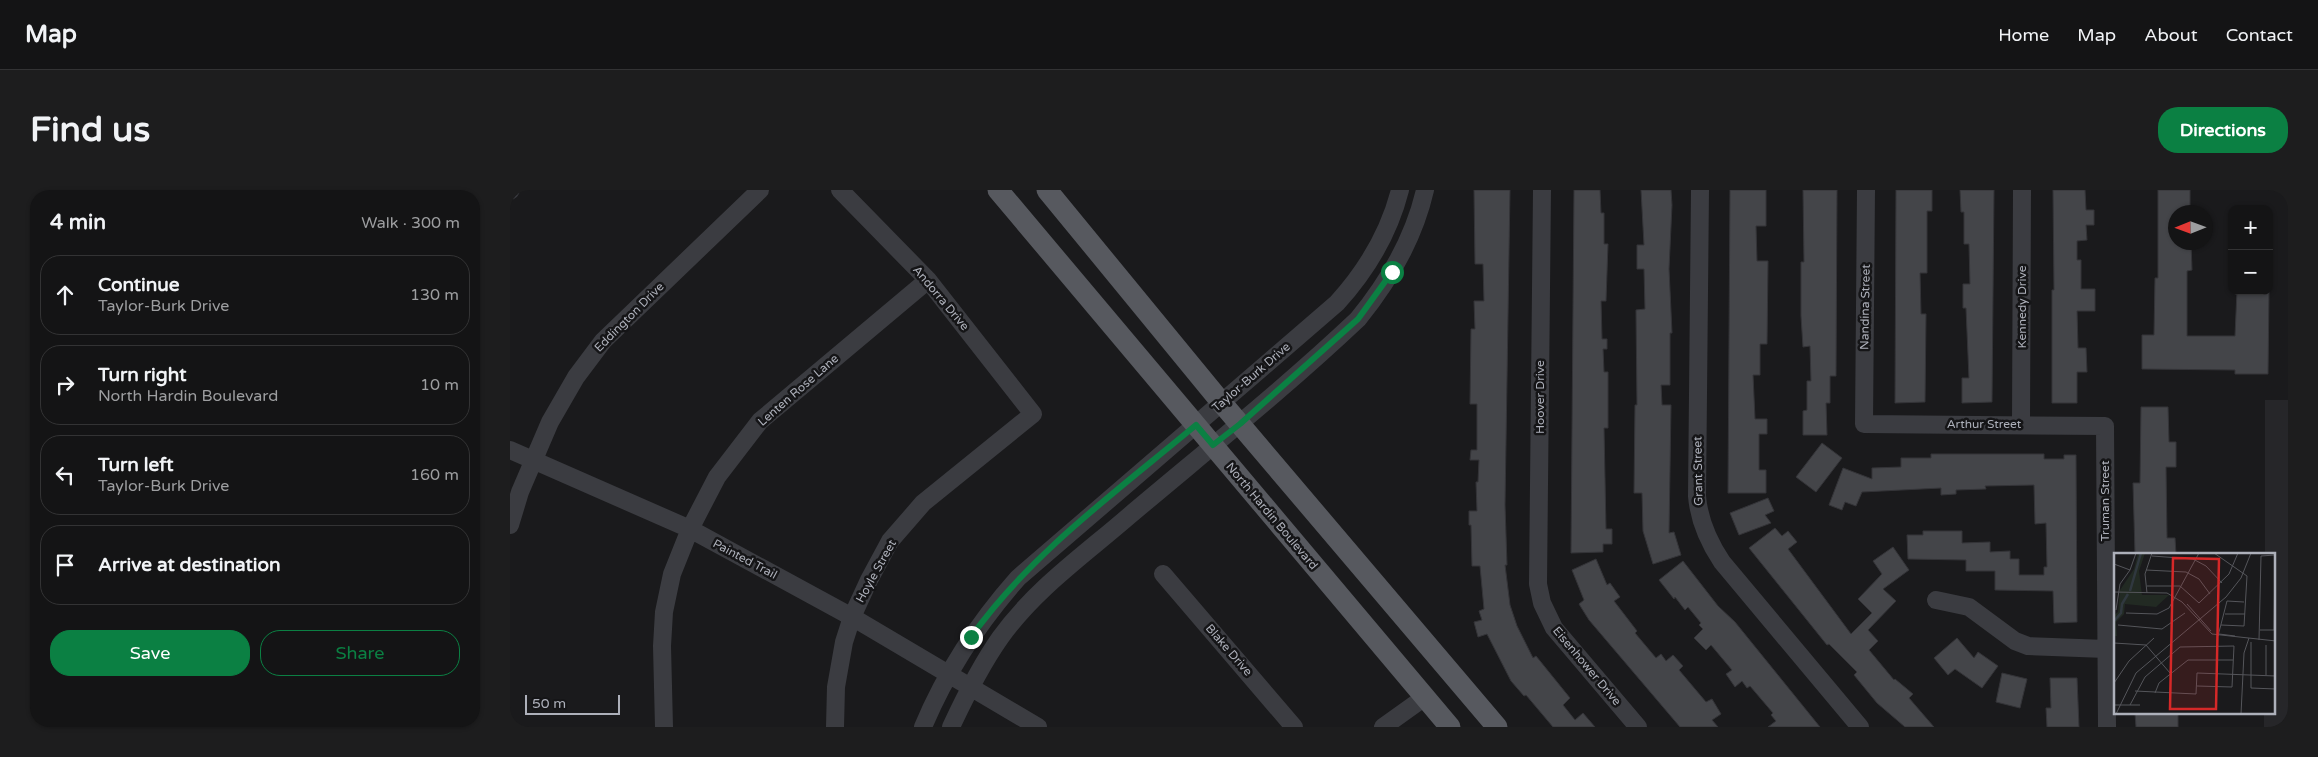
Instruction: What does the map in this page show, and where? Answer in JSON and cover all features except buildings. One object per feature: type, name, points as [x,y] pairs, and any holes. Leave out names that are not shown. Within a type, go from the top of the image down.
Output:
[{"type":"main road","name":"North Hardin Boulevard","points":[[998,190],[1450,727]]},
{"type":"main road","points":[[1047,190],[1221,402],[1497,727]]},
{"type":"street","name":"Eddington Drive","points":[[510,525],[533,459],[550,422],[576,377],[603,341],[760,190]]},
{"type":"street","name":"Andorra Drive","points":[[840,190],[928,280],[1033,414]]},
{"type":"street","name":"Taylor-Burk Drive","points":[[923,727],[949,673],[985,617],[1018,578],[1037,559],[1337,303],[1358,280],[1381,242],[1394,213],[1400,190]]},
{"type":"street","points":[[950,727],[970,687],[1000,638],[1050,581],[1240,424],[1358,319],[1374,299],[1404,249],[1421,206],[1425,190]]},
{"type":"street","name":"Hoover Drive","points":[[1542,190],[1538,574],[1542,603]]},
{"type":"street","name":"Grant Street","points":[[1700,190],[1697,496],[1699,515],[1706,534],[1722,562],[1860,727]]},
{"type":"street","name":"Nandina Street","points":[[1864,424],[1866,190]]},
{"type":"street","name":"Kennedy Drive","points":[[2021,424],[2022,190]]},
{"type":"street","name":"Lenten Rose Lane","points":[[664,727],[662,646],[664,612],[672,574],[690,529],[717,477],[760,422],[928,280]]},
{"type":"street","name":"Hoyle Street","points":[[835,727],[839,663],[852,617],[890,541],[923,503],[1033,414]]},
{"type":"street","name":"Arthur Street","points":[[1864,424],[2105,426]]},
{"type":"street","name":"Truman Street","points":[[2105,426],[2106,727]]},
{"type":"street","name":"Painted Trail","points":[[510,450],[690,529],[852,617],[1038,727]]},
{"type":"street","name":"Blake Drive","points":[[1163,574],[1294,727]]},
{"type":"street","points":[[1936,600],[1969,607],[2015,641],[2028,646],[2106,648]]},
{"type":"street","name":"Eisenhower Drive","points":[[1542,603],[1554,628],[1638,727]]},
{"type":"street","points":[[1384,727],[1425,697]]},
{"type":"shaded area","points":[[2265,400],[2288,400],[2288,727],[2264,727],[2264,714],[2276,714],[2276,553],[2265,553]]},
{"type":"route","points":[[971,637],[999,599],[1037,559],[1196,425],[1213,445],[1240,424],[1358,319],[1392,272]]}]
